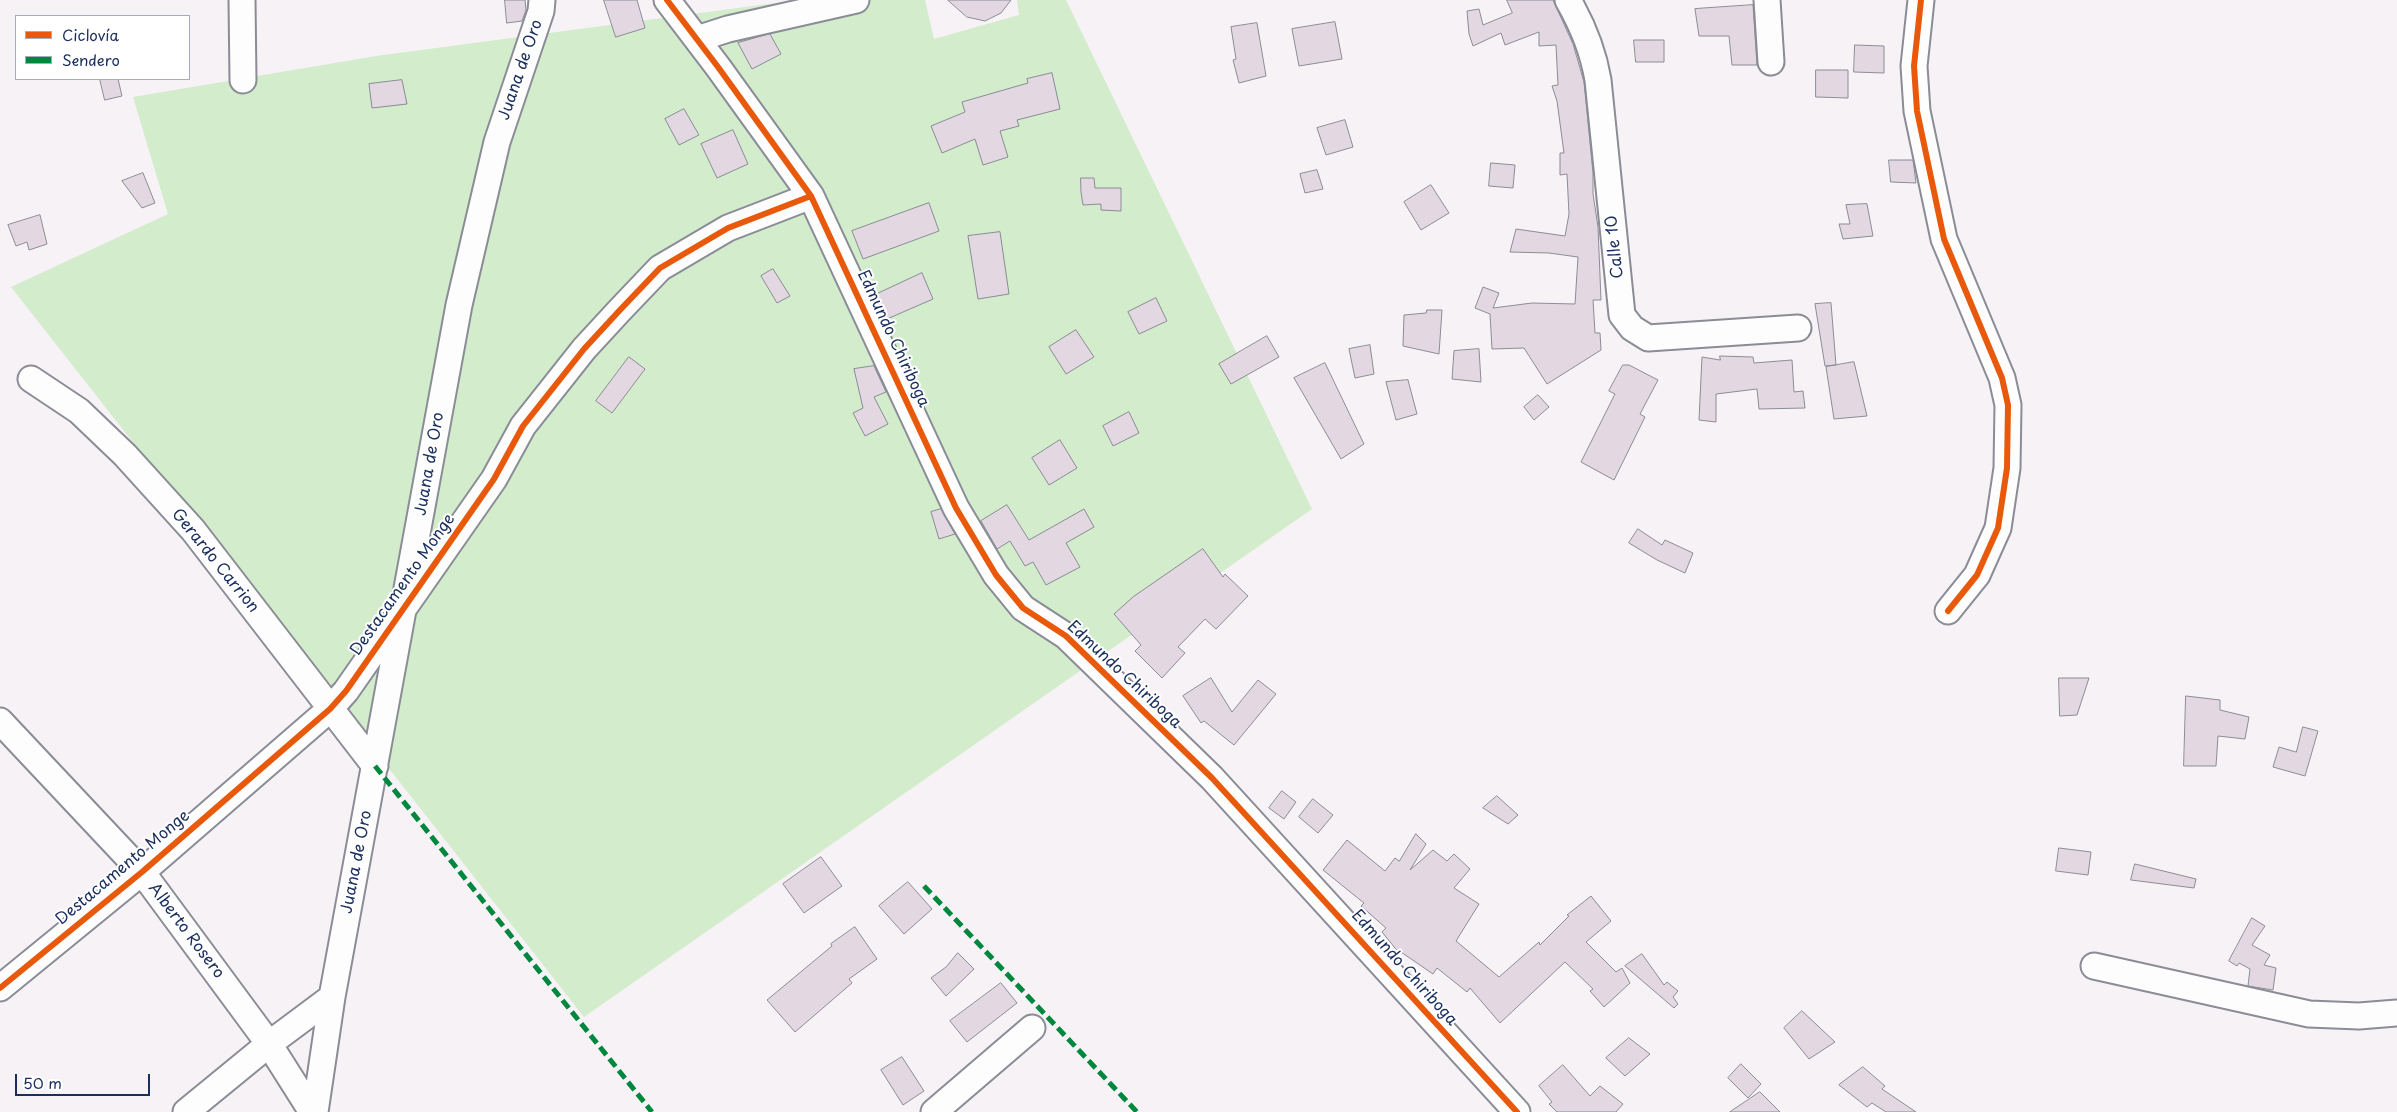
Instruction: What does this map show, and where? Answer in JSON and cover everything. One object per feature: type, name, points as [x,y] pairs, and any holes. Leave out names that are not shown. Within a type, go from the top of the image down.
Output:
[{"type":"street","points":[[242,0],[243,80]]},
{"type":"street","name":"Juana de Oro","points":[[314,1112],[332,996],[459,305],[497,142],[541,11],[542,0]]},
{"type":"street","name":"Edmundo Chiriboga","points":[[667,0],[811,196],[956,508],[996,575],[1024,608],[1066,636],[1212,778],[1517,1112]]},
{"type":"street","points":[[697,39],[728,28],[856,0]]},
{"type":"street","name":"Calle 10","points":[[1568,0],[1585,30],[1594,56],[1622,315],[1632,328],[1648,338],[1798,328]]},
{"type":"street","points":[[1767,0],[1771,62]]},
{"type":"street","points":[[1921,0],[1914,66],[1917,111],[1944,239],[2002,378],[2008,405],[2007,468],[1998,528],[1977,575],[1948,611]]},
{"type":"street","name":"Destacamento Monge","points":[[0,988],[142,872],[330,709],[346,691],[494,479],[523,426],[584,350],[660,268],[728,228],[811,196]]},
{"type":"street","name":"Gerardo Carrion","points":[[31,379],[79,411],[125,455],[193,530],[375,766]]},
{"type":"street","name":"Alberto Rosero","points":[[0,721],[142,872],[269,1044],[314,1112]]},
{"type":"street","points":[[2094,966],[2309,1014],[2360,1016],[2397,1013]]},
{"type":"street","points":[[186,1112],[269,1044],[332,996]]},
{"type":"street","points":[[934,1112],[1032,1028]]},
{"type":"green space","points":[[798,0],[925,0],[934,39],[1019,15],[1017,0],[1066,0],[1312,509],[584,1017],[11,287],[168,214],[133,97],[376,56]]},
{"type":"building","points":[[505,0],[525,0],[526,10],[522,21],[507,23]]},
{"type":"building","points":[[604,0],[637,0],[645,28],[616,37]]},
{"type":"building","points":[[948,0],[1011,0],[1001,13],[985,21],[967,17]]},
{"type":"building","points":[[1507,0],[1553,0],[1573,44],[1584,82],[1593,173],[1593,194],[1598,227],[1601,300],[1593,300],[1595,333],[1600,333],[1601,350],[1547,384],[1524,348],[1492,349],[1490,314],[1475,308],[1483,287],[1499,293],[1493,308],[1532,303],[1575,304],[1578,257],[1549,253],[1510,252],[1516,229],[1565,236],[1569,214],[1567,174],[1560,175],[1560,153],[1564,153],[1557,101],[1552,86],[1558,85],[1556,45],[1539,46],[1539,32],[1505,45],[1501,33],[1473,46],[1469,34],[1467,11],[1479,9],[1483,25],[1512,13]]},
{"type":"building","points":[[1753,5],[1757,65],[1732,65],[1729,36],[1699,36],[1695,9]]},
{"type":"building","points":[[1335,22],[1342,59],[1299,66],[1292,29]]},
{"type":"building","points":[[1257,23],[1266,76],[1239,83],[1233,60],[1236,59],[1231,27]]},
{"type":"building","points":[[770,34],[781,54],[752,69],[738,43]]},
{"type":"building","points":[[1634,40],[1664,40],[1664,62],[1636,62]]},
{"type":"building","points":[[1855,45],[1884,46],[1884,73],[1854,72]]},
{"type":"building","points":[[1816,70],[1848,70],[1848,98],[1816,97]]},
{"type":"building","points":[[1052,73],[1060,109],[1017,120],[1019,126],[1000,131],[1008,157],[983,165],[975,139],[942,153],[931,126],[965,112],[962,102],[1028,83],[1027,79]]},
{"type":"building","points":[[100,80],[118,80],[122,96],[105,100]]},
{"type":"building","points":[[402,80],[407,104],[372,108],[369,84]]},
{"type":"building","points":[[684,109],[699,135],[679,145],[665,119]]},
{"type":"building","points":[[1345,120],[1353,147],[1326,155],[1317,128]]},
{"type":"building","points":[[733,130],[748,164],[717,178],[701,144]]},
{"type":"building","points":[[1889,160],[1913,160],[1916,183],[1891,182]]},
{"type":"building","points":[[1491,163],[1515,165],[1513,188],[1489,186]]},
{"type":"building","points":[[1317,170],[1323,189],[1305,193],[1300,174]]},
{"type":"building","points":[[143,173],[155,203],[142,208],[122,181]]},
{"type":"building","points":[[1081,178],[1094,178],[1095,188],[1121,188],[1121,211],[1101,210],[1101,204],[1083,205]]},
{"type":"building","points":[[1431,185],[1449,213],[1421,230],[1404,202]]},
{"type":"building","points":[[929,203],[939,231],[863,259],[852,231]]},
{"type":"building","points":[[1867,204],[1873,236],[1843,239],[1839,224],[1850,224],[1846,205]]},
{"type":"building","points":[[40,215],[47,244],[29,250],[27,242],[16,246],[8,225]]},
{"type":"building","points":[[1000,232],[1009,294],[978,299],[968,236]]},
{"type":"building","points":[[773,269],[790,296],[777,303],[761,276]]},
{"type":"building","points":[[922,273],[933,299],[887,319],[875,295]]},
{"type":"building","points":[[1156,298],[1167,321],[1139,334],[1128,312]]},
{"type":"building","points":[[1831,303],[1836,365],[1825,366],[1815,304]]},
{"type":"building","points":[[1427,310],[1442,310],[1439,354],[1403,346],[1404,315],[1426,313]]},
{"type":"building","points":[[1076,330],[1094,357],[1066,374],[1049,347]]},
{"type":"building","points":[[1267,336],[1279,357],[1231,384],[1219,364]]},
{"type":"building","points":[[1370,345],[1374,374],[1355,378],[1349,349]]},
{"type":"building","points":[[1479,349],[1481,382],[1452,379],[1454,351]]},
{"type":"building","points":[[1720,356],[1753,357],[1754,363],[1792,360],[1794,392],[1803,391],[1805,408],[1759,409],[1757,389],[1716,394],[1716,422],[1699,420],[1702,357],[1720,360]]},
{"type":"building","points":[[629,357],[645,369],[612,413],[596,401]]},
{"type":"building","points":[[1854,362],[1867,416],[1834,419],[1826,367]]},
{"type":"building","points":[[1325,363],[1364,444],[1341,459],[1294,378]]},
{"type":"building","points":[[1623,365],[1629,365],[1658,380],[1640,414],[1645,417],[1614,480],[1581,462],[1615,394],[1609,391]]},
{"type":"building","points":[[874,366],[886,392],[874,397],[888,424],[865,436],[853,413],[863,408],[854,369]]},
{"type":"building","points":[[1408,380],[1417,414],[1396,420],[1386,382]]},
{"type":"building","points":[[1538,395],[1549,407],[1534,420],[1524,407]]},
{"type":"building","points":[[1129,412],[1139,433],[1113,446],[1103,426]]},
{"type":"building","points":[[1060,440],[1077,468],[1049,485],[1032,458]]},
{"type":"building","points":[[1007,505],[1029,540],[1084,509],[1094,527],[1066,543],[1080,567],[1046,585],[1033,562],[1025,566],[1010,541],[997,549],[981,521]]},
{"type":"building","points":[[941,509],[955,534],[939,539],[931,512]]},
{"type":"building","points":[[1638,529],[1662,545],[1665,540],[1693,553],[1685,573],[1657,560],[1629,543]]},
{"type":"building","points":[[1203,549],[1223,577],[1225,574],[1248,596],[1216,629],[1205,619],[1178,647],[1185,653],[1162,678],[1135,651],[1141,645],[1114,614],[1133,597]]},
{"type":"building","points":[[1211,678],[1232,712],[1258,680],[1276,694],[1234,745],[1204,721],[1201,723],[1183,696]]},
{"type":"building","points":[[2059,678],[2089,678],[2077,715],[2060,716]]},
{"type":"building","points":[[2186,696],[2220,700],[2220,710],[2249,717],[2245,739],[2218,736],[2216,766],[2184,766]]},
{"type":"building","points":[[2303,727],[2318,731],[2305,776],[2273,767],[2279,747],[2296,752]]},
{"type":"building","points":[[1282,791],[1296,802],[1284,819],[1269,808]]},
{"type":"building","points":[[1497,796],[1518,815],[1508,824],[1483,808]]},
{"type":"building","points":[[1313,799],[1333,815],[1318,833],[1299,817]]},
{"type":"building","points":[[1416,834],[1426,844],[1410,870],[1433,850],[1447,861],[1454,854],[1470,869],[1454,888],[1479,904],[1456,941],[1499,977],[1539,942],[1540,945],[1569,916],[1567,915],[1591,896],[1611,921],[1586,942],[1616,972],[1622,968],[1630,983],[1604,1007],[1590,991],[1593,989],[1565,962],[1500,1023],[1470,988],[1467,992],[1437,968],[1433,974],[1401,952],[1399,953],[1382,932],[1386,928],[1361,906],[1364,903],[1323,870],[1347,840],[1385,871],[1395,858],[1399,861]]},
{"type":"building","points":[[2059,848],[2091,852],[2088,875],[2056,871]]},
{"type":"building","points":[[821,857],[842,886],[804,913],[783,884]]},
{"type":"building","points":[[2135,864],[2196,879],[2194,888],[2131,880]]},
{"type":"building","points":[[908,882],[932,909],[904,934],[879,906]]},
{"type":"building","points":[[2252,918],[2265,926],[2252,945],[2270,955],[2264,965],[2276,968],[2273,990],[2248,986],[2250,969],[2239,963],[2237,966],[2229,961]]},
{"type":"building","points":[[855,927],[877,959],[849,979],[852,983],[795,1032],[767,1000],[832,946],[831,944]]},
{"type":"building","points":[[958,953],[974,969],[946,996],[931,978],[946,967]]},
{"type":"building","points":[[1642,954],[1664,985],[1667,982],[1678,991],[1673,997],[1678,1004],[1674,1008],[1625,966]]},
{"type":"building","points":[[1001,983],[1017,1003],[967,1042],[950,1021]]},
{"type":"building","points":[[1802,1011],[1835,1042],[1809,1059],[1784,1028]]},
{"type":"building","points":[[1629,1038],[1650,1054],[1625,1076],[1606,1058]]},
{"type":"building","points":[[902,1057],[924,1091],[903,1105],[881,1070]]},
{"type":"building","points":[[1741,1064],[1761,1084],[1748,1098],[1728,1078]]},
{"type":"building","points":[[1563,1065],[1590,1096],[1600,1086],[1623,1104],[1616,1112],[1557,1112],[1549,1104],[1552,1102],[1539,1086]]},
{"type":"building","points":[[1863,1067],[1885,1086],[1882,1089],[1916,1112],[1886,1112],[1872,1103],[1867,1107],[1839,1085]]},
{"type":"building","points":[[1760,1092],[1780,1112],[1730,1112]]},
{"type":"marked path","points":[[375,766],[652,1112]]},
{"type":"marked path","points":[[924,886],[1137,1112]]},
{"type":"cycle path","points":[[667,0],[811,196],[956,508],[996,575],[1023,608],[1066,636],[1212,778],[1517,1112]]},
{"type":"cycle path","points":[[1921,0],[1914,66],[1917,111],[1944,239],[2002,378],[2008,405],[2007,468],[1998,528],[1977,575],[1948,611]]},
{"type":"cycle path","points":[[0,988],[142,872],[330,709],[346,691],[494,479],[523,426],[584,349],[660,268],[728,228],[811,196]]}]
